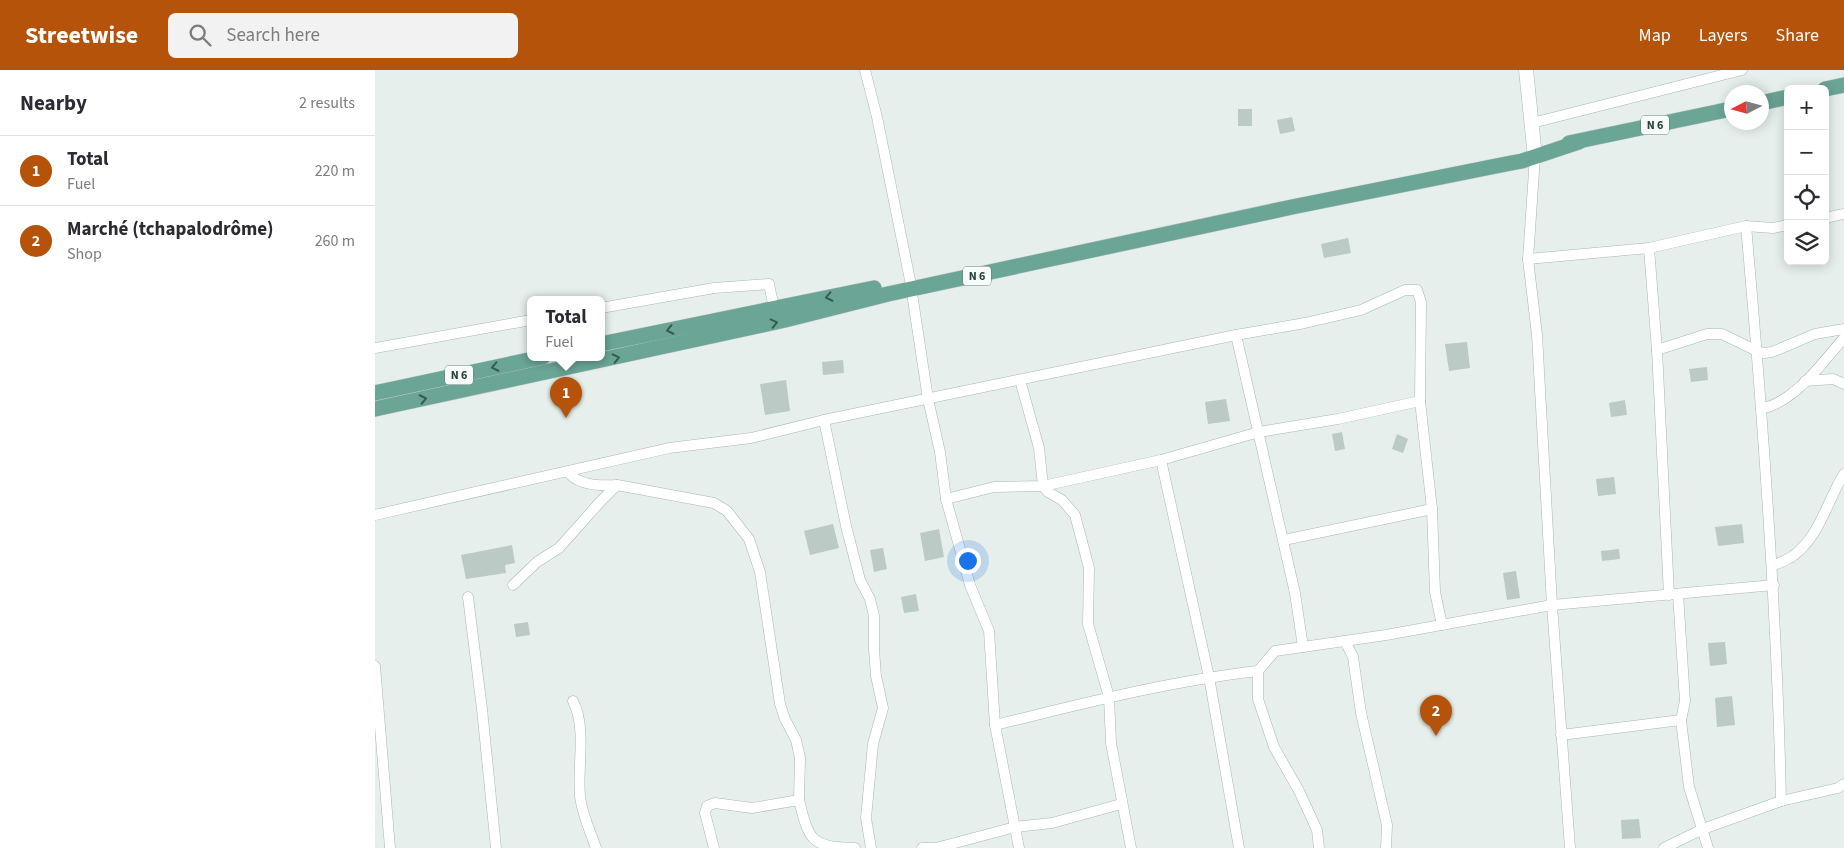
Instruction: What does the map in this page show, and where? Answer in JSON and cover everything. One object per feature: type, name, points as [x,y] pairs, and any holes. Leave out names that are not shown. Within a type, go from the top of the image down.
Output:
[{"type":"main road","points":[[1829,88],[1844,85]]},
{"type":"main road","points":[[1769,101],[1784,98]]},
{"type":"main road","name":"N 6","points":[[605,343],[774,308],[911,285],[1724,111]]},
{"type":"main road","name":"N 6","points":[[605,360],[738,331],[911,285]]},
{"type":"main road","name":"N 6","points":[[375,393],[527,360]]},
{"type":"main road","name":"N 6","points":[[375,409],[598,361]]},
{"type":"street","points":[[865,70],[877,117],[911,285],[928,399],[940,452],[946,499],[970,585],[989,631],[995,725],[1019,848]]},
{"type":"street","points":[[1526,70],[1534,152],[1528,259],[1537,335],[1552,605],[1570,848]]},
{"type":"street","points":[[1532,123],[1742,70]]},
{"type":"street","points":[[1829,217],[1844,214]]},
{"type":"street","points":[[1528,259],[1649,248],[1746,226],[1773,228],[1784,226]]},
{"type":"street","points":[[1746,226],[1774,585],[1781,801]]},
{"type":"street","points":[[1649,248],[1673,594],[1685,701],[1681,720],[1689,787],[1708,848]]},
{"type":"street","points":[[605,307],[715,288],[769,284],[774,308]]},
{"type":"street","points":[[375,515],[669,448],[751,438],[824,420],[1235,335],[1305,324],[1361,310],[1405,290],[1417,290],[1421,302],[1420,401],[1432,509],[1435,592],[1442,625]]},
{"type":"street","points":[[375,348],[527,321]]},
{"type":"street","points":[[1657,350],[1707,334],[1722,334],[1765,353],[1772,352],[1815,334],[1844,328]]},
{"type":"street","points":[[1235,335],[1295,593],[1303,647]]},
{"type":"street","points":[[1761,409],[1783,401],[1805,381],[1844,338]]},
{"type":"street","points":[[1805,381],[1833,379],[1844,384]]},
{"type":"street","points":[[1020,380],[1039,448],[1043,486],[1047,492],[1062,500],[1075,515],[1089,568],[1088,624],[1109,698],[1111,743],[1121,804],[1131,848]]},
{"type":"street","points":[[946,499],[994,487],[1043,486],[1161,460],[1259,432],[1338,419],[1420,401]]},
{"type":"street","points":[[824,420],[857,571],[874,616],[876,676],[883,708],[881,722],[873,744],[866,818],[871,848]]},
{"type":"street","points":[[1161,460],[1209,677],[1239,848]]},
{"type":"street","points":[[569,472],[573,478],[583,482],[603,486],[617,485],[714,503],[727,511],[749,539],[760,572],[780,704],[785,719],[796,740],[800,758],[799,800],[803,822],[811,836],[820,843],[836,848],[855,848]]},
{"type":"street","points":[[1772,566],[1792,556],[1805,544],[1819,526],[1832,494],[1844,474]]},
{"type":"street","points":[[513,585],[537,562],[559,548],[617,485]]},
{"type":"street","points":[[1283,540],[1432,509]]},
{"type":"street","points":[[1319,848],[1317,830],[1299,791],[1274,747],[1258,698],[1258,671],[1275,651],[1442,625],[1552,605],[1774,585]]},
{"type":"street","points":[[468,597],[482,709],[495,848]]},
{"type":"street","points":[[1345,641],[1353,657],[1361,713],[1387,824],[1386,848]]},
{"type":"street","points":[[375,666],[390,848]]},
{"type":"street","points":[[995,725],[1209,677],[1258,671]]},
{"type":"street","points":[[573,701],[577,709],[580,737],[581,798],[596,848]]},
{"type":"street","points":[[1561,735],[1681,720]]},
{"type":"street","points":[[1664,848],[1703,829],[1781,801],[1838,788],[1844,784]]},
{"type":"street","points":[[714,848],[705,813],[707,806],[715,803],[752,808],[799,800]]},
{"type":"street","points":[[922,848],[936,848],[1015,827],[1052,823],[1121,804]]},
{"type":"building","points":[[1238,109],[1252,109],[1252,126],[1238,126]]},
{"type":"building","points":[[1292,117],[1295,131],[1280,134],[1277,120]]},
{"type":"building","points":[[1348,238],[1351,253],[1324,258],[1321,244]]},
{"type":"building","points":[[1467,342],[1470,368],[1449,371],[1445,344]]},
{"type":"building","points":[[843,360],[844,373],[823,375],[822,362]]},
{"type":"building","points":[[1707,367],[1708,380],[1691,382],[1689,369]]},
{"type":"building","points":[[786,380],[790,411],[765,415],[760,384]]},
{"type":"building","points":[[1226,399],[1230,421],[1208,424],[1205,402]]},
{"type":"building","points":[[1625,400],[1627,415],[1611,417],[1609,403]]},
{"type":"building","points":[[1342,432],[1345,449],[1335,451],[1332,434]]},
{"type":"building","points":[[1397,434],[1408,439],[1403,453],[1392,449]]},
{"type":"building","points":[[1614,477],[1616,494],[1598,496],[1596,479]]},
{"type":"building","points":[[833,524],[839,548],[810,555],[804,531]]},
{"type":"building","points":[[1742,524],[1744,543],[1718,546],[1715,527]]},
{"type":"building","points":[[939,529],[944,557],[925,561],[920,533]]},
{"type":"building","points":[[512,545],[515,563],[505,565],[506,573],[466,579],[461,555]]},
{"type":"building","points":[[883,548],[887,569],[874,572],[870,550]]},
{"type":"building","points":[[1619,549],[1620,559],[1602,561],[1601,551]]},
{"type":"building","points":[[1516,571],[1520,598],[1507,600],[1503,573]]},
{"type":"building","points":[[916,594],[919,611],[904,613],[901,597]]},
{"type":"building","points":[[528,622],[530,635],[516,637],[514,624]]},
{"type":"building","points":[[1725,642],[1727,664],[1710,666],[1708,643]]},
{"type":"building","points":[[1732,696],[1735,725],[1717,727],[1715,698]]},
{"type":"building","points":[[1639,819],[1641,838],[1622,839],[1621,820]]},
{"type":"place","name":"Total","points":[[566,418]]},
{"type":"place","name":"Marché (tchapalodrôme)","points":[[1436,736]]}]
